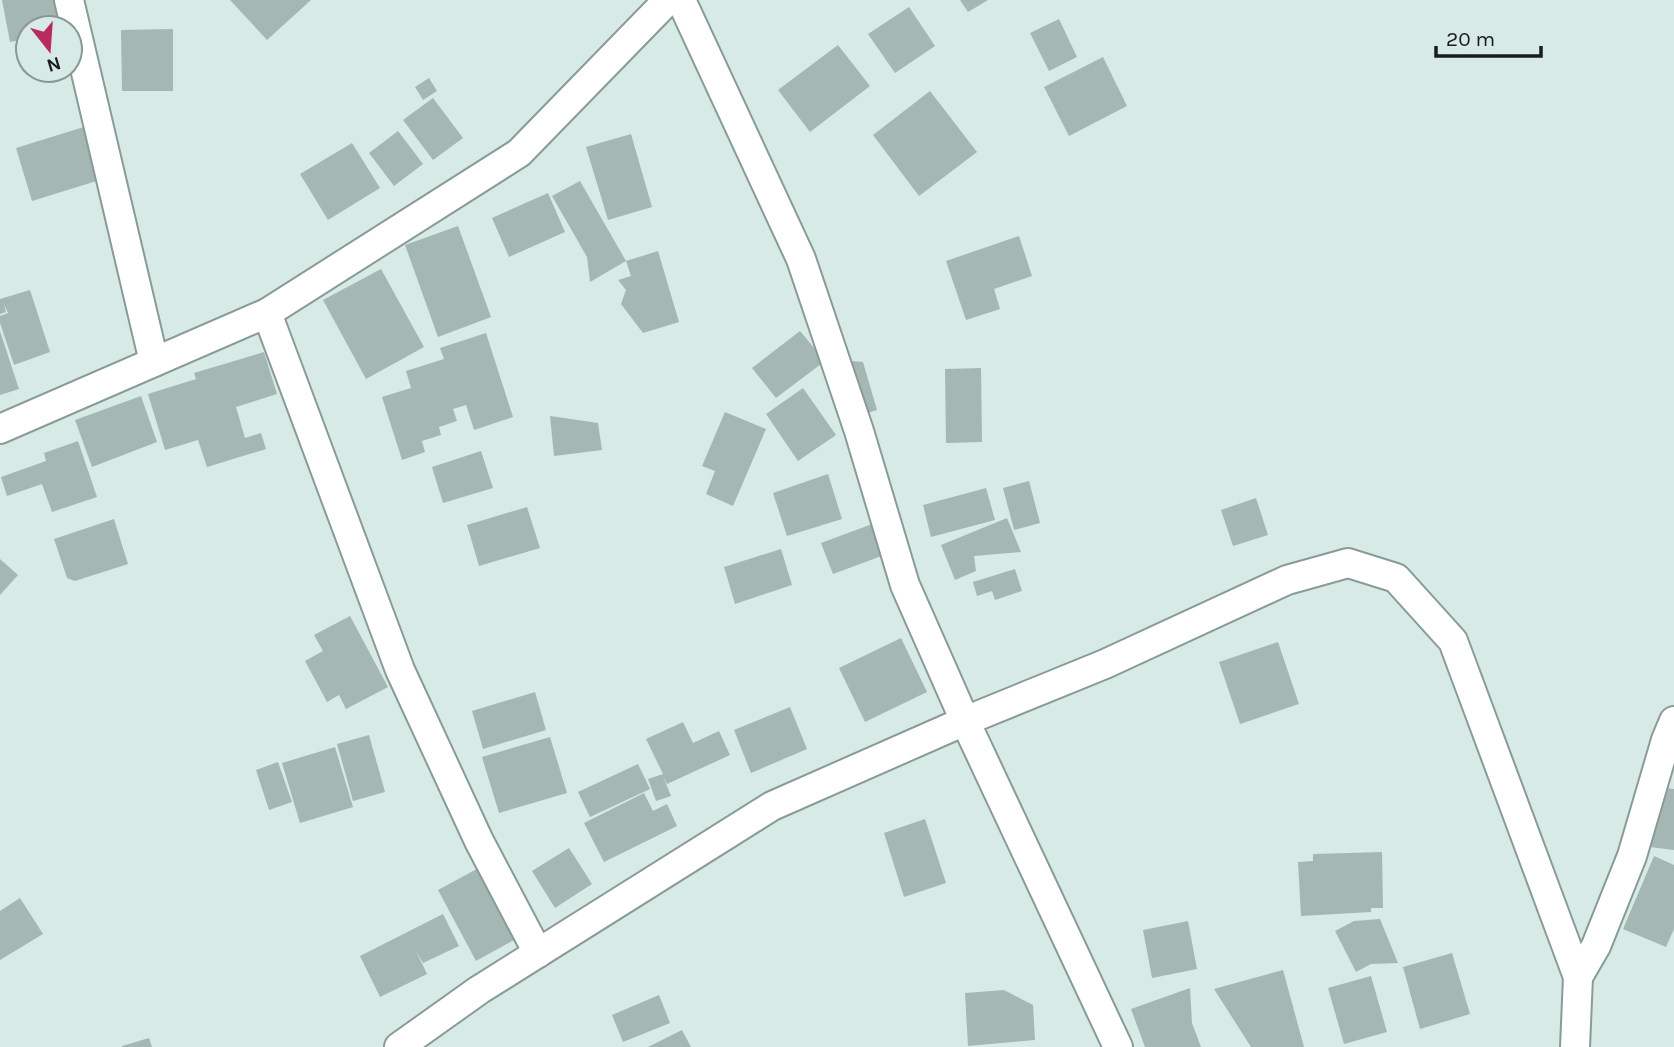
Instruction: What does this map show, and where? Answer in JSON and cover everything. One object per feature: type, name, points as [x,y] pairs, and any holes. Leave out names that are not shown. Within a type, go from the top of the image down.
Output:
[{"type":"street","points":[[69,0],[154,362]]},
{"type":"street","points":[[0,429],[267,313],[519,153],[668,0]]},
{"type":"street","points":[[681,0],[801,259],[859,430],[905,584],[965,721],[1118,1047]]},
{"type":"street","points":[[267,313],[400,670],[479,841],[538,953]]},
{"type":"street","points":[[399,1047],[479,990],[772,806],[965,721],[1105,664],[1287,580],[1348,563],[1396,578],[1453,642],[1578,977],[1573,1047],[1583,1047]]},
{"type":"street","points":[[1578,977],[1596,946],[1632,856],[1674,721]]},
{"type":"building","points":[[2,0],[64,0],[66,14],[14,14],[14,41],[10,42]]},
{"type":"building","points":[[230,0],[311,0],[267,40]]},
{"type":"building","points":[[960,0],[988,0],[968,12]]},
{"type":"building","points":[[909,7],[935,46],[895,73],[868,34]]},
{"type":"building","points":[[1059,19],[1077,57],[1049,71],[1030,33]]},
{"type":"building","points":[[173,29],[173,91],[122,91],[121,30]]},
{"type":"building","points":[[838,45],[870,86],[810,132],[778,90]]},
{"type":"building","points":[[1103,57],[1127,106],[1069,136],[1044,87]]},
{"type":"building","points":[[429,78],[437,91],[423,100],[415,87]]},
{"type":"building","points":[[930,91],[977,152],[919,196],[873,135]]},
{"type":"building","points":[[433,98],[463,138],[433,160],[403,120]]},
{"type":"building","points":[[87,126],[103,179],[32,201],[16,148]]},
{"type":"building","points":[[398,131],[423,164],[394,186],[369,153]]},
{"type":"building","points":[[631,134],[652,207],[608,220],[586,147]]},
{"type":"building","points":[[352,143],[380,188],[328,220],[300,174]]},
{"type":"building","points":[[580,181],[626,261],[590,282],[587,257],[552,196]]},
{"type":"building","points":[[548,193],[565,232],[509,257],[492,218]]},
{"type":"building","points":[[458,226],[491,317],[438,337],[405,245]]},
{"type":"building","points":[[1019,236],[1032,276],[994,289],[1000,309],[966,320],[946,261]]},
{"type":"building","points":[[658,251],[679,322],[643,333],[621,304],[626,290],[618,280],[631,276],[626,261]]},
{"type":"building","points":[[381,269],[424,347],[366,379],[323,300]]},
{"type":"building","points":[[30,290],[50,352],[14,365],[0,323],[0,316],[8,313],[4,304],[6,312],[0,314],[0,299]]},
{"type":"building","points":[[0,331],[19,389],[0,395]]},
{"type":"building","points":[[800,331],[825,361],[776,398],[752,368]]},
{"type":"building","points":[[486,333],[513,417],[474,430],[466,405],[453,409],[457,421],[439,427],[441,435],[422,441],[425,452],[402,460],[382,397],[411,388],[406,371],[444,359],[440,348]]},
{"type":"building","points":[[264,352],[277,394],[236,407],[245,438],[261,433],[266,449],[207,467],[198,440],[165,450],[148,394],[196,379],[194,373]]},
{"type":"building","points":[[841,360],[863,362],[877,410],[858,416]]},
{"type":"building","points":[[981,368],[982,442],[946,443],[945,369]]},
{"type":"building","points":[[803,388],[836,435],[798,461],[766,414]]},
{"type":"building","points":[[141,396],[157,442],[92,467],[75,420]]},
{"type":"building","points":[[725,412],[766,429],[733,506],[706,494],[715,471],[702,466]]},
{"type":"building","points":[[550,416],[598,423],[602,450],[554,456]]},
{"type":"building","points":[[78,441],[97,497],[52,512],[42,484],[7,496],[1,477],[46,461],[44,453]]},
{"type":"building","points":[[481,451],[493,488],[443,503],[432,467]]},
{"type":"building","points":[[828,474],[842,519],[787,536],[773,493]]},
{"type":"building","points":[[1029,481],[1040,523],[1014,530],[1003,488]]},
{"type":"building","points":[[986,488],[995,520],[931,537],[923,505]]},
{"type":"building","points":[[1256,498],[1268,535],[1233,546],[1221,510]]},
{"type":"building","points":[[527,507],[540,548],[479,566],[467,525]]},
{"type":"building","points":[[1007,518],[1021,552],[974,556],[976,571],[955,580],[941,545]]},
{"type":"building","points":[[114,519],[128,564],[75,581],[67,578],[54,539]]},
{"type":"building","points":[[875,523],[887,554],[833,574],[821,543]]},
{"type":"building","points":[[781,549],[792,585],[735,604],[724,567]]},
{"type":"building","points":[[0,559],[18,575],[0,595]]},
{"type":"building","points":[[1015,569],[1022,591],[995,600],[992,591],[977,596],[973,582]]},
{"type":"building","points":[[350,616],[388,687],[346,709],[339,695],[327,702],[305,661],[323,651],[314,635]]},
{"type":"building","points":[[901,638],[927,692],[865,722],[839,668]]},
{"type":"building","points":[[1278,642],[1299,704],[1240,724],[1219,662]]},
{"type":"building","points":[[535,692],[546,730],[483,749],[472,711]]},
{"type":"building","points":[[790,707],[807,749],[751,773],[734,730]]},
{"type":"building","points":[[683,722],[693,743],[719,731],[730,755],[667,784],[663,776],[671,796],[656,801],[648,779],[663,774],[646,739]]},
{"type":"building","points":[[369,735],[385,792],[353,801],[337,744]]},
{"type":"building","points":[[550,737],[567,793],[499,813],[482,757]]},
{"type":"building","points":[[335,747],[353,807],[300,823],[282,763]]},
{"type":"building","points":[[278,762],[292,802],[269,810],[256,770]]},
{"type":"building","points":[[638,764],[650,789],[590,817],[578,792]]},
{"type":"building","points":[[1659,787],[1674,789],[1674,850],[1650,847]]},
{"type":"building","points":[[644,793],[653,811],[667,804],[677,826],[604,862],[584,823]]},
{"type":"building","points":[[925,819],[946,883],[904,897],[884,833]]},
{"type":"building","points":[[569,848],[592,884],[555,908],[532,871]]},
{"type":"building","points":[[1382,852],[1383,908],[1371,908],[1371,912],[1301,916],[1298,862],[1313,861],[1313,854]]},
{"type":"building","points":[[1654,856],[1674,865],[1674,929],[1666,947],[1623,929]]},
{"type":"building","points":[[486,864],[525,934],[476,961],[438,890]]},
{"type":"building","points":[[20,898],[43,934],[0,960],[0,911]]},
{"type":"building","points":[[443,914],[459,946],[423,963],[416,951],[427,974],[380,997],[360,956]]},
{"type":"building","points":[[1380,919],[1398,963],[1371,964],[1356,972],[1335,931],[1354,921]]},
{"type":"building","points":[[1188,921],[1197,969],[1152,978],[1143,930]]},
{"type":"building","points":[[1452,953],[1470,1014],[1420,1029],[1403,967]]},
{"type":"building","points":[[1283,970],[1304,1047],[1251,1047],[1214,989]]},
{"type":"building","points":[[1371,976],[1387,1032],[1344,1044],[1328,988]]},
{"type":"building","points":[[1190,988],[1192,1023],[1201,1047],[1145,1047],[1131,1009]]},
{"type":"building","points":[[1004,990],[1033,1005],[1035,1040],[968,1046],[965,993]]},
{"type":"building","points":[[659,995],[670,1023],[623,1042],[612,1015]]},
{"type":"building","points":[[682,1030],[691,1047],[648,1047]]},
{"type":"building","points":[[149,1038],[152,1047],[122,1047],[122,1046]]}]
